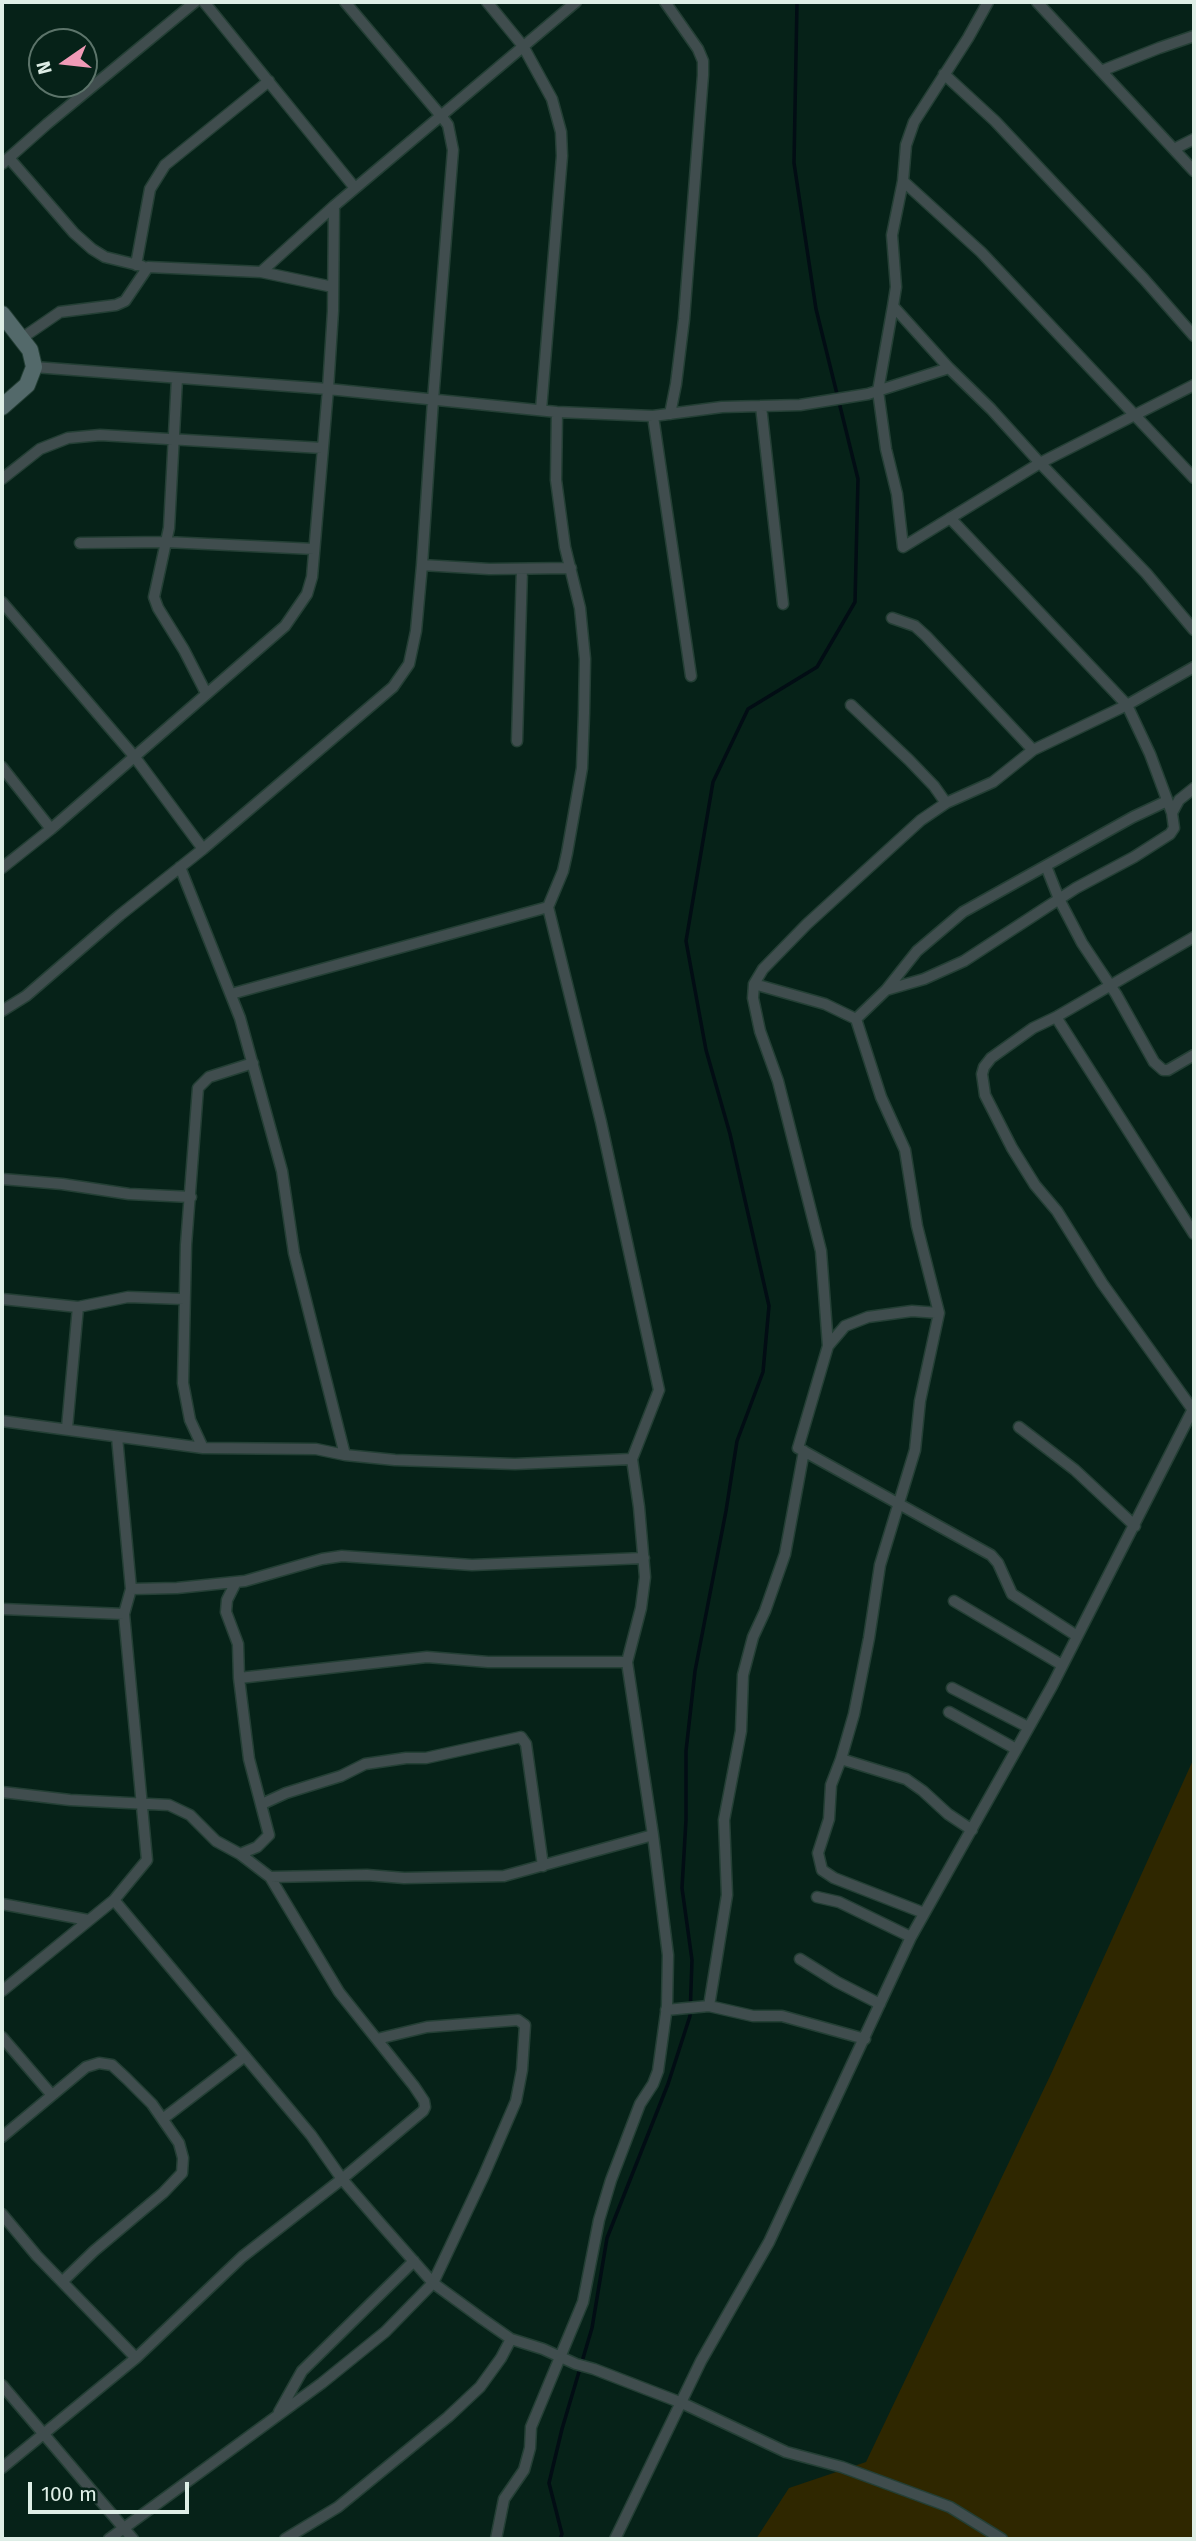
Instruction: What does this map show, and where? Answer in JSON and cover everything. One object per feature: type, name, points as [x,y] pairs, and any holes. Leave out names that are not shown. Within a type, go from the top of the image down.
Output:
[{"type":"main road","points":[[2,314],[34,358],[34,367],[27,385],[2,407]]},
{"type":"street","points":[[195,2],[5,161],[74,233],[105,257],[148,267],[261,272],[333,287]]},
{"type":"street","points":[[204,2],[355,188]]},
{"type":"street","points":[[2,1011],[26,996],[203,849],[393,687],[409,664],[416,631],[422,565],[453,163],[452,137],[442,117],[345,2]]},
{"type":"street","points":[[487,2],[523,46],[552,99],[561,132],[562,156],[541,410]]},
{"type":"street","points":[[261,272],[355,188],[576,2]]},
{"type":"street","points":[[665,2],[698,49],[703,61],[684,319],[670,414]]},
{"type":"street","points":[[988,2],[914,122],[906,145],[903,180],[892,235],[896,287],[878,391],[886,449],[897,494],[903,547],[1040,463],[1194,385]]},
{"type":"street","points":[[1037,2],[1194,171]]},
{"type":"street","points":[[1101,71],[1194,37]]},
{"type":"street","points":[[944,74],[995,121],[1194,336]]},
{"type":"street","points":[[136,265],[150,189],[165,165],[269,81]]},
{"type":"street","points":[[1174,149],[1194,139]]},
{"type":"street","points":[[903,180],[981,252],[1194,478]]},
{"type":"street","points":[[2,868],[51,829],[285,626],[307,593],[312,577],[328,389],[334,206]]},
{"type":"street","points":[[22,338],[60,312],[116,305],[125,300],[148,267]]},
{"type":"street","points":[[893,306],[1146,573],[1194,630]]},
{"type":"street","points":[[34,367],[328,389],[557,412],[653,416],[722,407],[800,405],[878,391],[949,368]]},
{"type":"street","points":[[177,378],[169,528],[156,582],[155,603],[206,693]]},
{"type":"street","points":[[761,406],[783,604]]},
{"type":"street","points":[[496,2539],[504,2499],[524,2470],[530,2448],[531,2427],[544,2390],[561,2357],[583,2302],[599,2220],[611,2180],[640,2104],[658,2071],[666,2010],[668,1955],[627,1662],[641,1608],[645,1577],[632,1459],[659,1390],[601,1122],[548,907],[563,872],[582,768],[585,659],[580,608],[561,525],[556,480],[557,412]]},
{"type":"street","points":[[653,416],[691,676]]},
{"type":"street","points":[[2,479],[40,449],[68,438],[100,435],[322,448]]},
{"type":"street","points":[[886,990],[924,979],[964,961],[1059,899],[1170,834],[1174,822],[1150,754],[1127,705],[950,518]]},
{"type":"street","points":[[80,543],[166,542],[314,549]]},
{"type":"street","points":[[422,565],[570,568]]},
{"type":"street","points":[[517,741],[522,569]]},
{"type":"street","points":[[2,602],[134,756],[203,849]]},
{"type":"street","points":[[892,618],[915,626],[926,636],[1033,750]]},
{"type":"street","points":[[1077,1636],[1012,1594],[999,1563],[991,1555],[798,1448],[828,1346],[821,1251],[778,1082],[752,998],[754,984],[763,968],[912,828],[946,803],[993,782],[1033,750],[1127,705],[1194,667]]},
{"type":"street","points":[[851,705],[909,760],[946,803]]},
{"type":"street","points":[[2,767],[51,829]]},
{"type":"street","points":[[1172,813],[1180,800],[1194,788]]},
{"type":"street","points":[[856,1019],[886,990],[917,951],[963,912],[1167,801]]},
{"type":"street","points":[[1045,866],[1082,943],[1108,986],[1116,994],[1147,1052],[1159,1068],[1168,1070],[1194,1055]]},
{"type":"street","points":[[180,867],[240,1018],[253,1063],[282,1171],[294,1253],[345,1455]]},
{"type":"street","points":[[231,994],[548,907]]},
{"type":"street","points":[[615,2539],[701,2361],[769,2242],[911,1937],[1062,1665],[1194,1408],[1102,1283],[1057,1211],[1035,1185],[1012,1148],[985,1095],[982,1074],[992,1058],[1032,1028],[1056,1017],[1194,937]]},
{"type":"street","points":[[754,984],[825,1004],[856,1019],[881,1097],[905,1150],[917,1226],[939,1313],[920,1401],[915,1450],[880,1565],[850,1735],[831,1785],[829,1819],[818,1853],[822,1870],[834,1878],[924,1913]]},
{"type":"street","points":[[1056,1017],[1194,1234]]},
{"type":"street","points":[[203,1448],[185,1405],[183,1383],[184,1299],[198,1088],[209,1077],[253,1063]]},
{"type":"street","points":[[2,1179],[129,1194],[191,1198]]},
{"type":"street","points":[[2,1298],[78,1307],[128,1297],[184,1299]]},
{"type":"street","points":[[67,1428],[78,1307]]},
{"type":"street","points":[[828,1346],[845,1326],[869,1317],[912,1311],[939,1313]]},
{"type":"street","points":[[2,1421],[203,1448],[316,1449],[395,1460],[515,1464],[632,1459]]},
{"type":"street","points":[[1018,1427],[1075,1471],[1135,1526]]},
{"type":"street","points":[[2,1991],[114,1900],[147,1860],[124,1614],[131,1589],[117,1437]]},
{"type":"street","points":[[709,2006],[727,1895],[723,1854],[724,1820],[741,1731],[743,1675],[753,1637],[785,1555],[804,1451]]},
{"type":"street","points":[[131,1589],[236,1582],[342,1556],[472,1565],[644,1558]]},
{"type":"street","points":[[236,1582],[227,1600],[226,1612],[238,1644],[239,1678],[249,1759],[269,1835],[257,1847],[240,1854]]},
{"type":"street","points":[[954,1601],[1062,1665]]},
{"type":"street","points":[[2,1609],[124,1614]]},
{"type":"street","points":[[239,1678],[427,1657],[488,1662],[627,1662]]},
{"type":"street","points":[[952,1688],[1028,1727]]},
{"type":"street","points":[[949,1712],[1016,1749]]},
{"type":"street","points":[[262,1804],[286,1793],[341,1776],[365,1764],[426,1758],[521,1737],[526,1744],[543,1866]]},
{"type":"street","points":[[841,1759],[905,1779],[972,1830]]},
{"type":"street","points":[[2,1792],[70,1800],[141,1802],[181,1809],[190,1815],[216,1841],[240,1854],[270,1877],[339,1992],[419,2094],[425,2107],[342,2179],[242,2257],[136,2358],[2,2468]]},
{"type":"street","points":[[270,1877],[367,1875],[466,1878],[504,1875],[653,1835]]},
{"type":"street","points":[[817,1897],[839,1902],[911,1937]]},
{"type":"street","points":[[114,1900],[311,2135],[342,2179],[433,2283],[511,2339],[682,2403],[786,2452],[842,2467],[950,2507],[1002,2539]]},
{"type":"street","points":[[2,1904],[88,1920]]},
{"type":"street","points":[[800,1959],[880,2004]]},
{"type":"street","points":[[666,2010],[709,2006],[753,2016],[782,2016],[864,2039]]},
{"type":"street","points":[[109,2539],[322,2384],[385,2332],[433,2283],[516,2101],[526,2025],[518,2020],[427,2027],[377,2039]]},
{"type":"street","points":[[2,2037],[51,2094]]},
{"type":"street","points":[[163,2118],[245,2056]]},
{"type":"street","points":[[2,2137],[86,2067],[99,2063],[113,2065],[163,2118],[179,2143],[183,2158],[182,2173],[163,2193],[93,2251],[64,2281]]},
{"type":"street","points":[[2,2214],[136,2358]]},
{"type":"street","points":[[278,2414],[302,2371],[414,2261]]},
{"type":"street","points":[[285,2539],[338,2507],[448,2417],[480,2387],[511,2339]]},
{"type":"street","points":[[2,2385],[133,2539]]},
{"type":"shaded area","points":[[1194,1758],[1194,2539],[756,2539],[789,2488],[866,2462],[1051,2074]]},
{"type":"waterway","points":[[560,2539],[562,2534],[549,2483],[592,2328],[607,2238],[668,2084],[690,2016],[692,1960],[682,1888],[686,1751],[695,1671],[737,1441],[763,1372],[769,1306],[730,1134],[706,1050],[686,941],[713,782],[748,709],[817,667],[855,602],[858,479],[816,309],[794,163],[797,2]]}]
